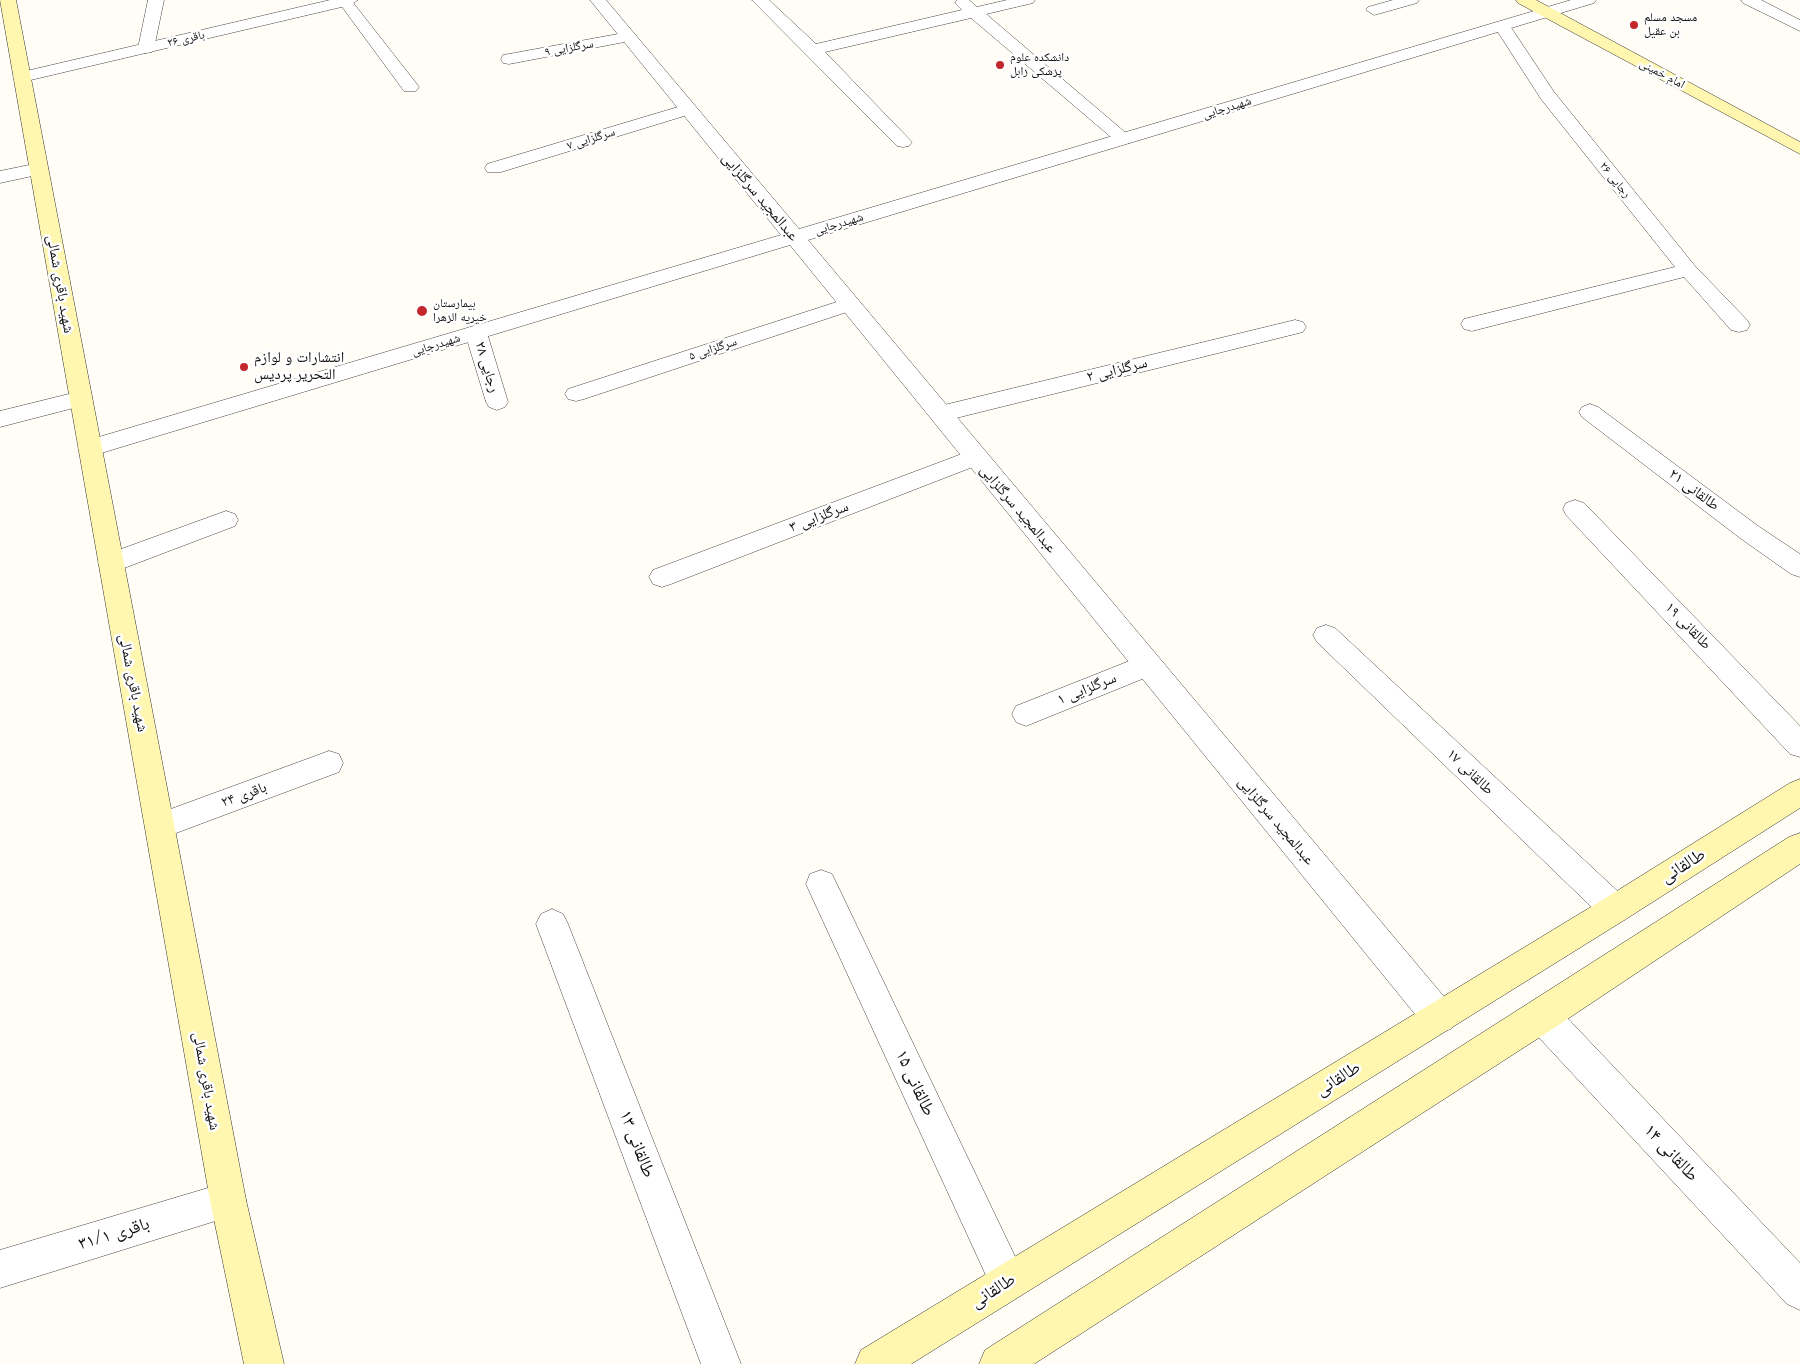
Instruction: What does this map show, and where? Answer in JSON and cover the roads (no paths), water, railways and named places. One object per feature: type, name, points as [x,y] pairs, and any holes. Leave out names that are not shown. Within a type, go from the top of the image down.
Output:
[{"type":"main road","name":"شهید باقری شمالی","points":[[8,0],[228,1200],[264,1364]]},
{"type":"main road","name":"امام خمینی","points":[[1524,0],[1800,149]]},
{"type":"main road","name":"طالقانی","points":[[875,1364],[1614,909],[1800,792]]},
{"type":"main road","points":[[999,1364],[1542,1016],[1800,847]]},
{"type":"street","points":[[146,48],[156,0]]},
{"type":"street","name":"عبدالمجید سرگلزایی","points":[[598,0],[1439,1017]]},
{"type":"street","points":[[760,0],[813,50],[904,142]]},
{"type":"street","points":[[958,0],[1124,139]]},
{"type":"street","points":[[813,50],[1027,0]]},
{"type":"street","points":[[1374,10],[1411,0]]},
{"type":"street","name":"شهیدرجایی","points":[[90,448],[1586,0]]},
{"type":"street","points":[[1749,0],[1800,26]]},
{"type":"street","name":"باقری ۲۶","points":[[22,77],[347,1]]},
{"type":"street","points":[[347,1],[410,87]]},
{"type":"street","name":"رجایی ۲۶","points":[[1502,26],[1547,95],[1688,270],[1739,325]]},
{"type":"street","name":"سرگلزایی ۹","points":[[509,59],[629,38]]},
{"type":"street","name":"سرگلزایی ۷","points":[[494,168],[688,109]]},
{"type":"street","points":[[0,177],[39,169]]},
{"type":"street","points":[[1472,324],[1688,270]]},
{"type":"street","name":"سرگلزایی ۵","points":[[576,394],[849,304]]},
{"type":"street","name":"سرگلزایی ۲","points":[[940,414],[1295,327]]},
{"type":"street","name":"رجایی ۲۸","points":[[476,333],[497,402]]},
{"type":"street","points":[[0,419],[81,399]]},
{"type":"street","name":"طالقانی ۲۱","points":[[1590,412],[1749,532],[1800,567]]},
{"type":"street","name":"سرگلزایی ۳","points":[[662,577],[975,457]]},
{"type":"street","name":"طالقانی ۱۹","points":[[1575,509],[1800,745]]},
{"type":"street","points":[[111,564],[226,520]]},
{"type":"street","name":"طالقانی ۱۷","points":[[1326,635],[1614,909]]},
{"type":"street","name":"سرگلزایی ۱","points":[[1026,714],[1148,665]]},
{"type":"street","name":"باقری ۲۴","points":[[160,826],[329,763]]},
{"type":"street","name":"طالقانی ۱۵","points":[[821,884],[1008,1282]]},
{"type":"street","name":"طالقانی ۱۳","points":[[552,924],[721,1364]]},
{"type":"street","name":"طالقانی ۱۴","points":[[1542,1016],[1800,1292]]},
{"type":"street","name":"باقری ۳۱/۱","points":[[0,1269],[228,1200]]},
{"type":"place","name":"مسجد مسلم بن عقیل","points":[[1634,25]]},
{"type":"place","name":"دانشکده علوم پزشکی زابل","points":[[1000,65]]},
{"type":"place","name":"بیمارستان خیریه الزهرا","points":[[422,311]]},
{"type":"place","name":"انتشارات و لوازم التحریر پردیس","points":[[244,367]]}]
